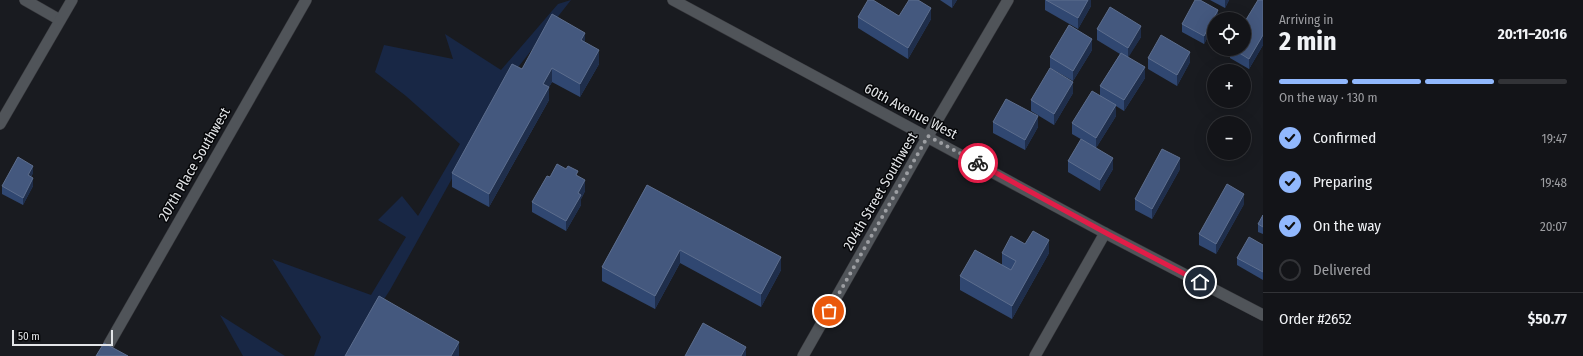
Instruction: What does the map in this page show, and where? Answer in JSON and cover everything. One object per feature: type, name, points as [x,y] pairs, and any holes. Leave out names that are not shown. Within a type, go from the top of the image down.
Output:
[{"type":"street","points":[[25,0],[60,20]]},
{"type":"street","points":[[0,124],[72,0]]},
{"type":"street","name":"207th Place Southwest","points":[[109,344],[306,0]]},
{"type":"street","name":"60th Avenue West","points":[[673,0],[1106,233],[1263,315]]},
{"type":"street","name":"204th Street Southwest","points":[[803,356],[928,136],[1008,0]]},
{"type":"street","points":[[1036,356],[1106,233]]},
{"type":"shaded area","points":[[571,0],[504,85],[390,290],[347,356],[314,356],[321,337],[272,259],[371,295],[406,237],[378,220],[402,196],[418,216],[460,144],[406,96],[375,72],[384,45],[453,59],[445,34],[501,70],[558,4]]},
{"type":"shaded area","points":[[220,315],[285,356],[243,356]]},
{"type":"building","points":[[868,0],[873,0],[899,16],[909,0],[918,0],[931,8],[908,48],[858,17]]},
{"type":"building","points":[[1046,0],[1088,0],[1078,18]]},
{"type":"building","points":[[1195,0],[1200,0],[1218,10],[1217,12],[1207,12],[1207,30],[1204,36],[1182,24]]},
{"type":"building","points":[[1258,0],[1263,0],[1263,35],[1251,56],[1251,12]]},
{"type":"building","points":[[1110,7],[1141,26],[1128,48],[1097,29]]},
{"type":"building","points":[[552,14],[585,33],[581,40],[599,50],[580,84],[552,68],[543,84],[549,87],[489,194],[452,173],[512,64],[522,69]]},
{"type":"building","points":[[1069,25],[1092,39],[1073,71],[1050,57]]},
{"type":"building","points":[[1161,35],[1190,52],[1177,75],[1148,58]]},
{"type":"building","points":[[1121,53],[1145,67],[1124,100],[1100,86]]},
{"type":"building","points":[[1050,68],[1073,82],[1054,114],[1031,100]]},
{"type":"building","points":[[1092,91],[1116,105],[1096,138],[1072,123]]},
{"type":"building","points":[[1006,99],[1038,116],[1025,140],[993,122]]},
{"type":"building","points":[[1081,139],[1113,158],[1100,180],[1068,161]]},
{"type":"building","points":[[1162,149],[1180,158],[1152,209],[1135,199]]},
{"type":"building","points":[[18,157],[33,166],[28,175],[33,178],[23,198],[2,186]]},
{"type":"building","points":[[557,164],[566,169],[568,166],[578,171],[576,175],[585,180],[578,193],[581,195],[566,221],[532,202],[547,176],[550,177]]},
{"type":"building","points":[[1227,184],[1244,194],[1216,244],[1199,234]]},
{"type":"building","points":[[647,185],[781,257],[761,294],[680,250],[655,296],[602,267]]},
{"type":"building","points":[[1263,215],[1263,227],[1258,224]]},
{"type":"building","points":[[1033,231],[1049,240],[1012,306],[960,276],[975,250],[1011,270],[1016,261],[1002,253],[1011,236],[1025,244]]},
{"type":"building","points":[[1249,237],[1263,245],[1263,272],[1237,258]]},
{"type":"building","points":[[379,296],[459,342],[451,356],[345,356]]},
{"type":"building","points":[[703,323],[746,347],[741,356],[685,356]]},
{"type":"building","points":[[104,343],[128,356],[96,356]]},
{"type":"way so far","points":[[829,311],[928,136],[978,163]]},
{"type":"route","points":[[978,163],[1106,233],[1200,282]]}]
